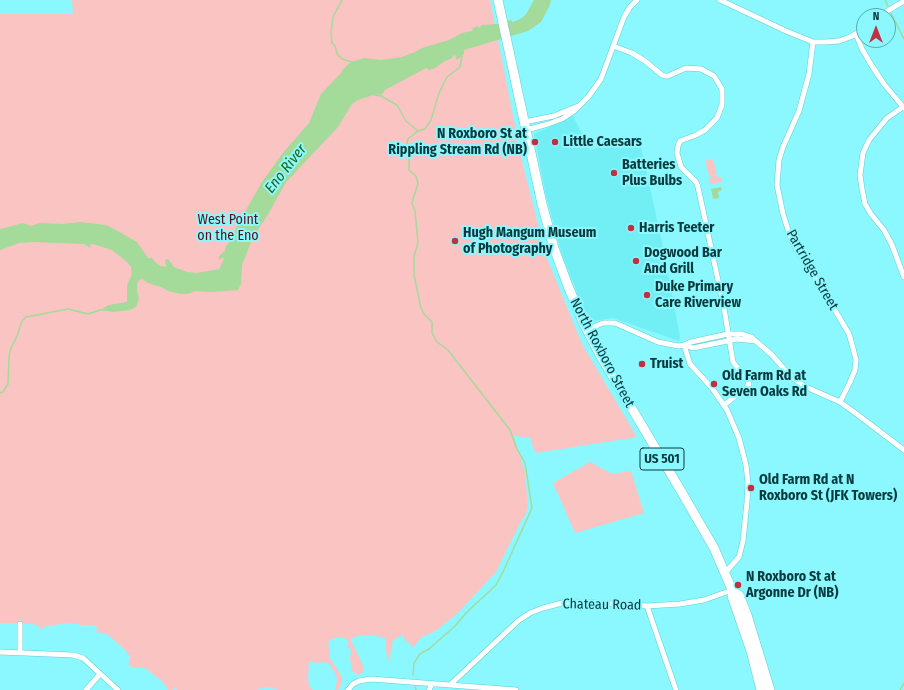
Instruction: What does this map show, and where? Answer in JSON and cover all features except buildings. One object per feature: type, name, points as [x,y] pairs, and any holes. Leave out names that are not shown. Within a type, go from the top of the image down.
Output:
[{"type":"highway","name":"North Roxboro Street","points":[[498,0],[548,228],[568,286],[587,330],[617,384],[714,548],[733,591],[739,595],[767,689]]},
{"type":"highway","name":"North Roxboro Street","points":[[733,591],[732,596],[751,651],[767,689]]},
{"type":"street","points":[[525,126],[556,122],[569,114],[590,96],[601,79],[624,17],[637,0]]},
{"type":"street","points":[[720,0],[813,42],[839,41],[856,34]]},
{"type":"street","points":[[892,8],[904,1]]},
{"type":"street","name":"Partridge Street","points":[[813,42],[808,74],[799,111],[783,147],[779,160],[777,185],[783,214],[796,249],[821,285],[849,334],[856,360],[855,370],[840,402]]},
{"type":"street","points":[[613,46],[632,53],[665,76],[686,68],[701,69],[714,76],[722,89],[722,105],[716,118],[705,130],[680,141],[677,152],[681,167],[696,182],[698,187],[724,308],[733,362],[748,380],[746,388],[724,405]]},
{"type":"street","points":[[862,48],[884,84],[904,108],[888,118],[869,140],[863,153],[860,176],[865,204],[884,230],[892,245],[904,277]]},
{"type":"street","points":[[587,330],[603,323],[615,323],[663,344],[673,346],[684,345],[691,342],[728,334],[742,334],[751,337],[772,354],[791,377],[806,387],[840,402],[903,446]]},
{"type":"street","points":[[684,345],[693,348],[729,340],[742,339],[756,341]]},
{"type":"street","points":[[684,345],[690,364],[707,381],[724,405],[731,418],[742,445],[746,465],[748,483],[745,524],[741,549],[736,561],[725,574]]},
{"type":"street","name":"Chateau Road","points":[[451,684],[508,630],[524,617],[536,610],[562,603],[583,602],[665,606],[704,600],[733,591]]},
{"type":"street","points":[[647,606],[676,690]]},
{"type":"street","points":[[20,624],[20,652]]},
{"type":"street","points":[[0,652],[73,655],[83,658],[118,690]]},
{"type":"street","points":[[86,690],[100,674]]},
{"type":"street","points":[[348,690],[359,681],[371,679],[516,690]]},
{"type":"street","points":[[429,690],[432,684]]},
{"type":"shaded area","points":[[573,116],[590,150],[639,138],[664,251],[680,337],[679,341],[613,318],[592,321],[587,318],[562,254],[546,196],[534,134]]},
{"type":"green space","name":"West Point on the Eno","points":[[72,0],[490,0],[522,161],[546,256],[582,344],[637,437],[536,453],[531,443],[531,438],[514,436],[525,473],[528,505],[526,514],[496,572],[457,614],[434,632],[422,637],[412,648],[402,635],[393,640],[389,661],[387,658],[385,638],[371,635],[352,638],[351,640],[363,666],[363,672],[359,675],[352,670],[350,658],[351,651],[350,648],[346,648],[349,643],[347,640],[344,638],[335,638],[330,640],[328,645],[330,651],[329,657],[342,678],[342,683],[338,690],[335,690],[337,680],[336,675],[329,664],[311,661],[309,662],[308,679],[310,688],[313,690],[281,690],[267,687],[255,690],[178,690],[174,688],[173,690],[168,690],[163,682],[145,668],[135,668],[130,666],[128,663],[130,661],[130,656],[107,634],[96,632],[97,628],[95,625],[81,625],[72,623],[44,627],[40,630],[38,625],[0,623],[0,14],[73,14]]},
{"type":"green space","points":[[713,159],[717,174],[709,176],[705,161]]},
{"type":"green space","points":[[717,175],[718,177],[721,177],[722,182],[710,184],[709,177]]},
{"type":"green space","points":[[590,462],[612,474],[631,471],[644,513],[575,533],[553,483]]},
{"type":"water","name":"Eno River","points":[[534,0],[551,0],[541,22],[528,31],[464,50],[464,54],[457,60],[455,55],[435,68],[429,70],[426,68],[385,90],[381,95],[376,94],[358,100],[352,104],[338,127],[286,182],[269,213],[253,237],[242,265],[241,284],[238,290],[212,292],[195,291],[187,294],[180,294],[168,291],[142,279],[138,281],[137,285],[139,298],[136,307],[130,310],[112,312],[102,309],[109,305],[127,302],[127,285],[132,274],[131,267],[127,262],[112,250],[93,244],[90,245],[90,248],[84,244],[33,242],[19,243],[0,250],[0,229],[23,223],[31,226],[40,223],[63,224],[80,222],[106,225],[114,229],[137,242],[148,258],[152,258],[161,266],[166,267],[165,260],[168,259],[174,267],[187,272],[197,273],[219,269],[224,259],[223,257],[219,260],[219,256],[225,251],[225,248],[234,235],[239,222],[262,182],[282,154],[309,123],[321,94],[351,62],[364,58],[381,60],[402,57],[422,48],[449,40],[462,33],[472,31],[473,28],[477,26],[479,28],[482,25],[497,24],[511,20],[513,22],[522,18],[526,14]]},
{"type":"water","points":[[721,187],[722,190],[718,192],[719,198],[713,199],[711,189]]},
{"type":"waterway","points":[[342,0],[333,17],[331,33],[332,43],[335,46],[337,54],[342,59],[352,62]]},
{"type":"waterway","points":[[885,0],[888,6]]},
{"type":"waterway","points":[[896,23],[904,39]]},
{"type":"waterway","points":[[413,675],[414,663],[420,654],[429,649],[455,626],[467,612],[496,585],[532,508],[525,463],[517,449],[510,430],[448,350],[437,342],[432,333],[432,322],[424,314],[421,308],[414,275],[414,257],[418,242],[415,211],[412,203],[418,183],[416,176],[409,170],[409,160],[405,152],[408,139],[418,131],[425,129],[431,120],[439,93],[447,77],[460,67],[462,56]]},
{"type":"waterway","points":[[374,95],[381,96],[397,105],[406,121],[417,130]]},
{"type":"waterway","points":[[0,393],[3,392],[8,384],[9,357],[11,348],[22,321],[26,317],[68,309],[88,314],[100,310],[108,310]]},
{"type":"waterway","points":[[900,690],[904,683]]},
{"type":"place","name":"N Roxboro St at Rippling Stream Rd (NB)","points":[[535,142]]},
{"type":"place","name":"Little Caesars","points":[[555,142]]},
{"type":"place","name":"Batteries Plus Bulbs","points":[[614,173]]},
{"type":"place","name":"Harris Teeter","points":[[631,228]]},
{"type":"place","name":"Hugh Mangum Museum of Photography","points":[[455,241]]},
{"type":"place","name":"Dogwood Bar And Grill","points":[[636,261]]},
{"type":"place","name":"Duke Primary Care Riverview","points":[[647,295]]},
{"type":"place","name":"Truist","points":[[642,364]]},
{"type":"place","name":"Old Farm Rd at Seven Oaks Rd","points":[[714,384]]},
{"type":"place","name":"Old Farm Rd at N Roxboro St (JFK Towers)","points":[[751,488]]},
{"type":"place","name":"N Roxboro St at Argonne Dr (NB)","points":[[738,585]]}]
